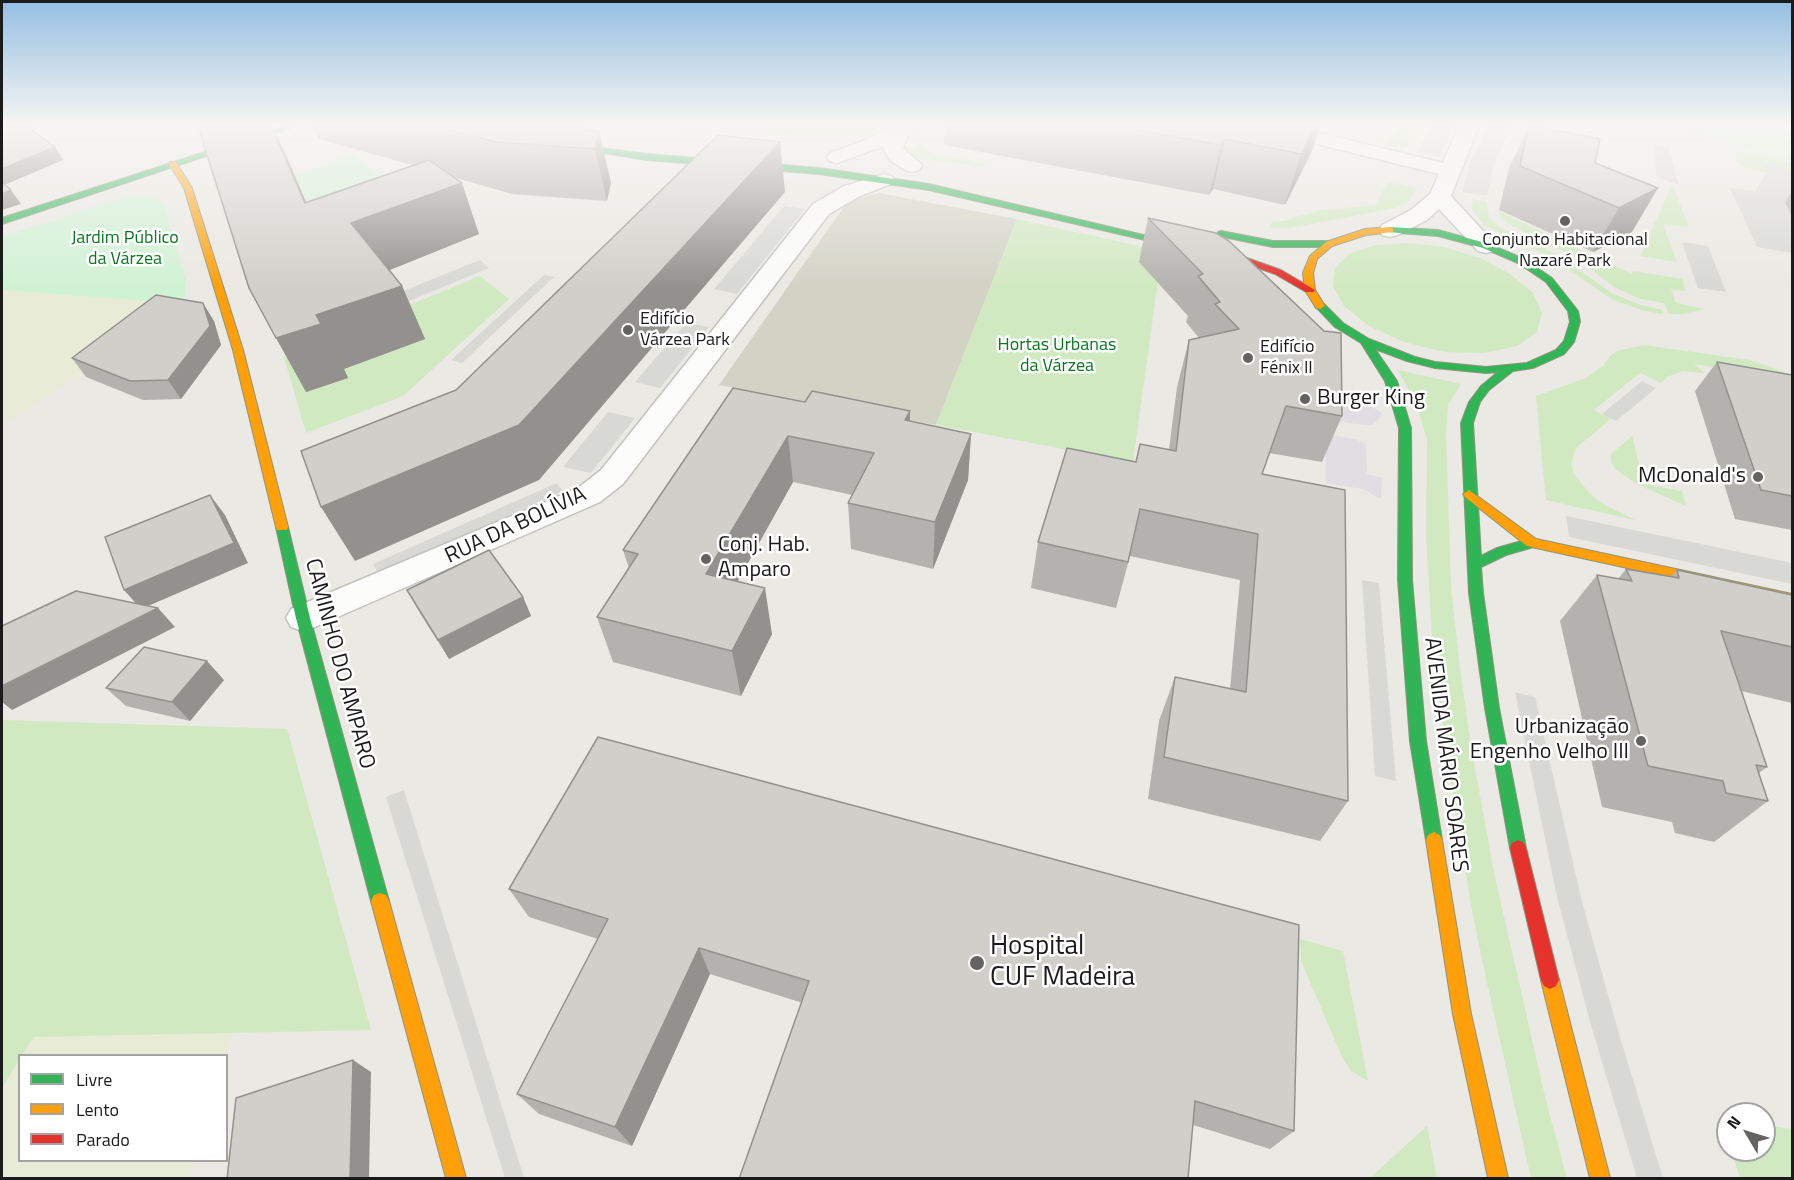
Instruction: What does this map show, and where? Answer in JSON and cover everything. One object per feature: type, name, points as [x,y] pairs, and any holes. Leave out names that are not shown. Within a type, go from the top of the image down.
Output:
[{"type":"main road","points":[[2,221],[131,178]]},
{"type":"main road","name":"CAMINHO DO AMPARO","points":[[182,178],[188,188],[238,350],[269,468],[303,618],[456,1179]]},
{"type":"main road","points":[[909,178],[980,198],[1244,260],[1278,272],[1310,290],[1327,314],[1365,341],[1411,359],[1435,365],[1461,369],[1509,369],[1529,366],[1560,352],[1569,342],[1575,322],[1573,311],[1567,301],[1549,280],[1521,261],[1486,246],[1438,233],[1390,230],[1365,232],[1329,244],[1273,244],[1207,230]]},
{"type":"main road","points":[[1310,290],[1308,273],[1313,258],[1329,244]]},
{"type":"main road","name":"AVENIDA MÁRIO SOARES","points":[[1365,341],[1391,381],[1405,428],[1405,580],[1418,741],[1462,1014],[1498,1179]]},
{"type":"main road","points":[[1509,369],[1485,388],[1475,402],[1467,423],[1474,565],[1492,708],[1522,869],[1600,1179]]},
{"type":"main road","points":[[1469,494],[1532,543],[1792,599]]},
{"type":"main road","points":[[1474,565],[1502,551],[1532,543]]},
{"type":"street","points":[[821,209],[825,178]]},
{"type":"street","name":"RUA DA BOLÍVIA","points":[[303,618],[589,495],[612,477],[821,209],[876,178]]},
{"type":"street","points":[[1390,230],[1419,215],[1440,197],[1447,178]]},
{"type":"street","points":[[1440,197],[1486,246]]},
{"type":"shaded area","points":[[1466,178],[1491,178],[1487,196],[1462,192]]},
{"type":"shaded area","points":[[1660,178],[1677,178],[1679,185]]},
{"type":"shaded area","points":[[1764,178],[1792,178],[1792,253],[1757,247],[1730,188],[1755,191]]},
{"type":"shaded area","points":[[879,193],[1017,219],[936,425],[719,385],[845,205]]},
{"type":"shaded area","points":[[784,206],[805,209],[737,294],[714,289]]},
{"type":"shaded area","points":[[1682,242],[1708,246],[1726,292],[1698,288]]},
{"type":"shaded area","points":[[480,260],[489,268],[298,347],[284,339]]},
{"type":"shaded area","points":[[544,275],[554,277],[462,363],[451,360]]},
{"type":"shaded area","points":[[686,323],[709,327],[660,388],[635,382]]},
{"type":"shaded area","points":[[1642,381],[1656,388],[1616,421],[1602,414]]},
{"type":"shaded area","points":[[1325,397],[1362,402],[1376,409],[1381,413],[1381,417],[1372,425],[1326,420]]},
{"type":"shaded area","points":[[608,412],[635,418],[591,473],[563,467]]},
{"type":"shaded area","points":[[1326,434],[1355,439],[1366,444],[1367,474],[1382,478],[1381,499],[1363,489],[1326,483]]},
{"type":"shaded area","points":[[557,483],[563,491],[379,574],[373,564]]},
{"type":"shaded area","points":[[1566,516],[1792,563],[1792,584],[1569,537]]},
{"type":"shaded area","points":[[1362,580],[1379,583],[1396,781],[1375,776]]},
{"type":"shaded area","points":[[1515,692],[1535,697],[1582,902],[1663,1178],[1637,1178],[1592,1029],[1557,897]]},
{"type":"shaded area","points":[[404,790],[524,1178],[505,1178],[386,797]]},
{"type":"green space","points":[[296,178],[383,178],[422,210],[325,245]]},
{"type":"green space","points":[[1387,182],[1417,188],[1408,202],[1396,208],[1291,228],[1270,228],[1273,221],[1282,221],[1317,211],[1376,205]]},
{"type":"green space","points":[[1671,187],[1674,188],[1689,227],[1663,224],[1677,262],[1640,256]]},
{"type":"green space","name":"Jardim Público da Várzea","points":[[130,196],[155,198],[163,202],[186,281],[184,304],[2,290],[2,237]]},
{"type":"green space","points":[[1473,199],[1487,202],[1489,218],[1501,228],[1556,254],[1613,294],[1662,310],[1663,314],[1645,311],[1613,300],[1550,257],[1484,225],[1471,209]]},
{"type":"green space","points":[[1498,211],[1632,274],[1633,271],[1683,279],[1685,291],[1671,289],[1676,303],[1704,309],[1684,314],[1669,314],[1664,303],[1640,299],[1614,287],[1576,258],[1501,219]]},
{"type":"green space","name":"Hortas Urbanas da Várzea","points":[[1017,219],[1162,251],[1133,462],[936,425]]},
{"type":"green space","points":[[1408,243],[1444,247],[1480,258],[1510,274],[1533,293],[1542,313],[1537,332],[1517,346],[1484,353],[1445,352],[1404,342],[1369,326],[1344,306],[1333,286],[1335,268],[1350,253],[1376,245]]},
{"type":"green space","points":[[480,276],[509,299],[403,396],[306,433],[284,357]]},
{"type":"green space","points":[[2,290],[184,304],[2,426]]},
{"type":"green space","points":[[1643,345],[1750,360],[1792,375],[1750,373],[1694,364],[1705,373],[1683,371],[1667,377],[1661,383],[1640,373],[1594,410],[1611,419],[1576,448],[1571,464],[1574,474],[1591,495],[1635,520],[1546,500],[1536,396],[1586,378],[1604,365],[1617,351]]},
{"type":"green space","points":[[1398,370],[1461,384],[1448,405],[1446,432],[1451,589],[1460,668],[1471,747],[1495,877],[1546,1101],[1567,1178],[1531,1178],[1487,983],[1472,910],[1446,753],[1432,635],[1426,535],[1427,440],[1416,403]]},
{"type":"green space","points":[[1632,436],[1644,484],[1682,491],[1686,506],[1637,484],[1616,470],[1611,462],[1611,454]]},
{"type":"green space","points":[[2,720],[287,729],[371,1030],[34,1037],[23,1054],[18,1054],[18,1062],[2,1088]]},
{"type":"green space","points":[[1300,939],[1343,951],[1368,1081],[1351,1071],[1343,1059],[1301,961]]},
{"type":"green space","points":[[232,1033],[225,1054],[23,1054],[34,1037]]},
{"type":"green space","points":[[18,1062],[18,1162],[194,1162],[188,1178],[2,1178],[2,1088]]},
{"type":"green space","points":[[1427,1126],[1437,1178],[1370,1178]]},
{"type":"green space","points":[[1776,1127],[1792,1129],[1792,1178],[1740,1178],[1735,1162],[1776,1162]]},
{"type":"building","points":[[214,178],[294,178],[305,203],[377,178],[455,178],[462,183],[351,223],[402,286],[316,315],[321,324],[276,338],[249,288]]},
{"type":"building","points":[[674,178],[747,178],[519,425],[321,507],[301,451],[456,390]]},
{"type":"building","points":[[1548,178],[1633,178],[1658,188],[1619,208]]},
{"type":"building","points":[[2,182],[11,190],[2,194]]},
{"type":"building","points":[[1148,218],[1216,233],[1229,241],[1324,331],[1341,333],[1342,416],[1286,406],[1262,474],[1345,490],[1348,801],[1164,757],[1175,677],[1246,692],[1258,534],[1140,509],[1128,562],[1038,542],[1067,448],[1136,462],[1140,444],[1176,451],[1189,340],[1239,329],[1215,304],[1220,302],[1198,276],[1203,274]]},
{"type":"building","points":[[156,295],[203,303],[210,326],[168,380],[130,381],[72,358]]},
{"type":"building","points":[[1717,362],[1792,375],[1792,496],[1761,490]]},
{"type":"building","points":[[733,388],[805,402],[812,391],[910,411],[905,420],[971,434],[935,522],[848,503],[874,453],[788,436],[706,574],[765,588],[732,651],[597,617],[638,554],[623,550]]},
{"type":"building","points":[[210,495],[234,543],[124,590],[105,537]]},
{"type":"building","points":[[489,550],[523,597],[438,640],[407,590]]},
{"type":"building","points":[[1626,569],[1679,578],[1677,570],[1792,595],[1792,647],[1721,631],[1767,767],[1756,765],[1768,801],[1726,793],[1723,781],[1648,766],[1597,575],[1632,581]]},
{"type":"building","points":[[76,591],[158,608],[2,686],[2,626]]},
{"type":"building","points":[[144,647],[207,661],[172,702],[106,688]]},
{"type":"building","name":"Hospital CUF Madeira","points":[[598,737],[1299,925],[1294,1131],[1195,1101],[1188,1179],[739,1179],[809,981],[699,948],[615,1127],[517,1094],[608,919],[509,889]]},
{"type":"building","points":[[353,1060],[350,1179],[227,1179],[236,1098]]},
{"type":"traffic: fast","points":[[2,221],[133,178]]},
{"type":"traffic: fast","points":[[868,178],[929,187],[1210,252]]},
{"type":"traffic: fast","points":[[1320,306],[1339,325],[1365,341],[1411,359],[1435,365],[1486,370],[1529,366],[1560,352],[1569,342],[1575,322],[1573,311],[1549,280],[1521,261],[1486,246],[1438,233],[1390,230]]},
{"type":"traffic: fast","points":[[1221,234],[1273,244],[1329,244]]},
{"type":"traffic: fast","points":[[1365,341],[1391,381],[1405,428],[1405,580],[1418,741],[1434,840]]},
{"type":"traffic: fast","points":[[1509,369],[1485,388],[1475,402],[1467,423],[1476,593],[1492,708],[1518,848]]},
{"type":"traffic: fast","points":[[282,527],[303,618],[380,901]]},
{"type":"traffic: fast","points":[[1474,565],[1502,551],[1532,543]]},
{"type":"traffic: slow","points":[[182,178],[188,188],[238,350],[282,527]]},
{"type":"traffic: slow","points":[[1320,306],[1310,290],[1308,273],[1313,258],[1329,244],[1365,232],[1390,230]]},
{"type":"traffic: slow","points":[[1469,494],[1532,543],[1792,599]]},
{"type":"traffic: slow","points":[[1434,840],[1462,1014],[1498,1178]]},
{"type":"traffic: slow","points":[[380,901],[456,1178]]},
{"type":"traffic: slow","points":[[1550,980],[1600,1178]]},
{"type":"traffic: jam","points":[[1210,252],[1244,260],[1278,272],[1310,290]]},
{"type":"traffic: jam","points":[[1518,848],[1550,980]]},
{"type":"place","name":"Conjunto Habitacional Nazaré Park","points":[[1565,221]]},
{"type":"place","name":"Edifício Várzea Park","points":[[628,330]]},
{"type":"place","name":"Edifício Fénix II","points":[[1248,358]]},
{"type":"place","name":"Burger King","points":[[1305,399]]},
{"type":"place","name":"McDonald's","points":[[1758,477]]},
{"type":"place","name":"Conj. Hab. Amparo","points":[[706,559]]},
{"type":"place","name":"Urbanização Engenho Velho III","points":[[1641,741]]},
{"type":"place","name":"Hospital CUF Madeira","points":[[977,963]]}]
